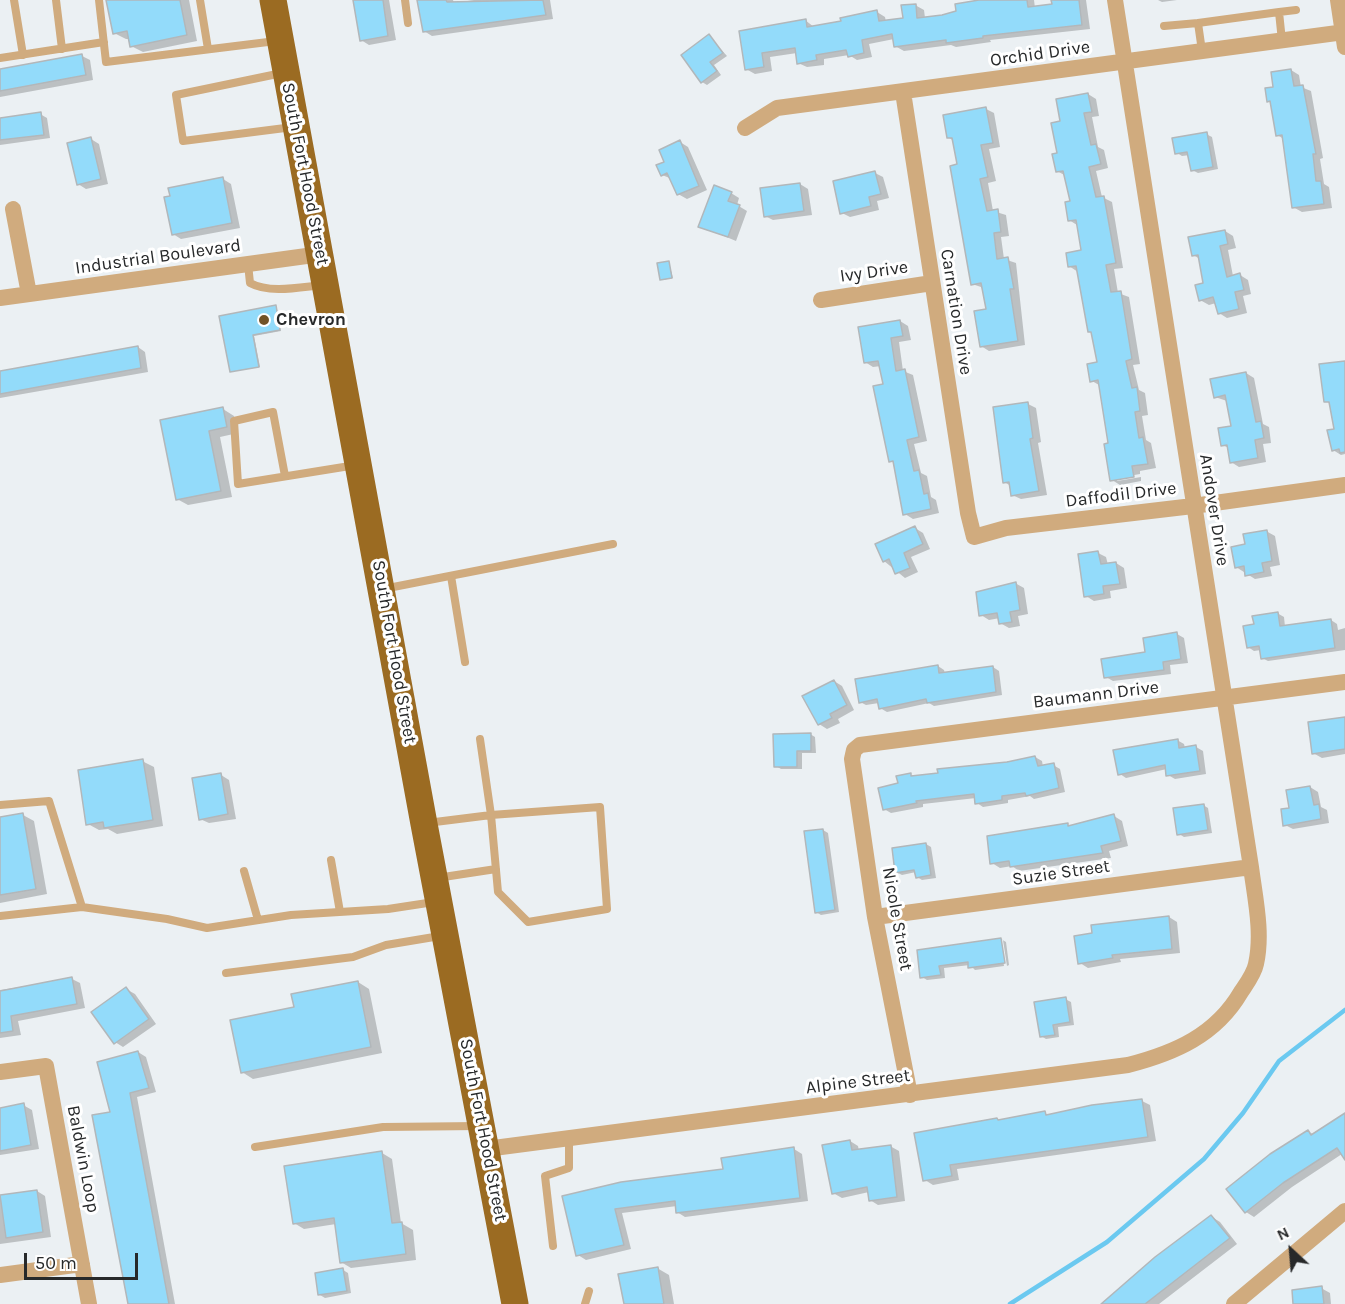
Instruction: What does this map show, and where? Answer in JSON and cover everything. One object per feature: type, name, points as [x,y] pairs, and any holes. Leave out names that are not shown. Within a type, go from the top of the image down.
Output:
[{"type":"highway","name":"South Fort Hood Street","points":[[273,0],[383,589],[424,824],[516,1304]]},
{"type":"street","name":"Andover Drive","points":[[1115,0],[1251,867],[1258,930],[1256,966],[1239,997],[1223,1017]]},
{"type":"street","points":[[1338,0],[1344,37]]},
{"type":"street","name":"Orchid Drive","points":[[745,128],[777,108],[1282,40],[1344,37]]},
{"type":"street","name":"Carnation Drive","points":[[903,92],[968,513],[974,537]]},
{"type":"street","points":[[13,208],[28,294]]},
{"type":"street","name":"Industrial Boulevard","points":[[0,298],[321,254]]},
{"type":"street","name":"Ivy Drive","points":[[821,300],[932,284]]},
{"type":"street","name":"Daffodil Drive","points":[[974,537],[1006,528],[1345,485]]},
{"type":"street","name":"Baumann Drive","points":[[854,750],[860,745],[1345,682]]},
{"type":"street","name":"Nicole Street","points":[[854,750],[852,759],[875,917],[910,1095]]},
{"type":"street","name":"Suzie Street","points":[[875,917],[1251,867]]},
{"type":"street","name":"Alpine Street","points":[[484,1138],[569,1138],[1128,1065],[1161,1056],[1198,1039],[1223,1017]]},
{"type":"street","name":"Baldwin Loop","points":[[0,1072],[46,1066],[90,1304]]},
{"type":"street","points":[[1234,1304],[1345,1211]]},
{"type":"street","points":[[0,1275],[82,1264]]},
{"type":"lane","points":[[14,0],[23,55]]},
{"type":"lane","points":[[56,0],[62,49]]},
{"type":"lane","points":[[99,0],[106,62],[279,40]]},
{"type":"lane","points":[[200,0],[208,49]]},
{"type":"lane","points":[[405,0],[408,23]]},
{"type":"lane","points":[[1164,26],[1296,10]]},
{"type":"lane","points":[[1279,12],[1282,40]]},
{"type":"lane","points":[[1198,23],[1202,51]]},
{"type":"lane","points":[[0,58],[104,42]]},
{"type":"lane","points":[[285,72],[176,95],[183,141],[296,126]]},
{"type":"lane","points":[[248,264],[250,283],[256,286],[280,288],[327,285]]},
{"type":"lane","points":[[285,476],[273,412],[234,421],[238,484],[359,465]]},
{"type":"lane","points":[[383,589],[613,544]]},
{"type":"lane","points":[[451,576],[465,662]]},
{"type":"lane","points":[[424,824],[491,815],[600,807],[607,909],[528,922],[498,892],[491,815],[480,739]]},
{"type":"lane","points":[[0,805],[49,801],[82,907]]},
{"type":"lane","points":[[331,860],[340,912]]},
{"type":"lane","points":[[0,916],[82,907],[167,919],[207,928],[258,920],[340,912],[438,890],[496,870]]},
{"type":"lane","points":[[244,871],[258,920]]},
{"type":"lane","points":[[226,973],[353,957],[386,945],[447,935]]},
{"type":"lane","points":[[255,1147],[382,1127],[484,1138]]},
{"type":"lane","points":[[553,1246],[545,1176],[569,1168],[569,1138]]},
{"type":"lane","points":[[585,1304],[589,1291]]},
{"type":"building","points":[[106,0],[180,0],[187,35],[130,47],[127,31],[113,34]]},
{"type":"building","points":[[353,0],[383,0],[388,36],[360,41]]},
{"type":"building","points":[[417,0],[446,0],[447,2],[543,0],[546,15],[423,32]]},
{"type":"building","points":[[979,0],[1027,0],[1028,7],[1052,4],[1051,0],[1079,0],[1082,25],[983,36],[983,38],[946,43],[946,40],[894,47],[892,34],[862,40],[864,53],[848,57],[846,50],[816,55],[817,60],[797,64],[795,48],[762,53],[764,67],[745,70],[739,31],[806,19],[807,27],[841,21],[840,18],[877,10],[879,21],[903,18],[901,5],[916,4],[917,18],[942,15],[956,11],[955,4]]},
{"type":"building","points":[[709,34],[723,53],[710,62],[717,71],[701,83],[681,55]]},
{"type":"building","points":[[82,54],[86,75],[0,91],[0,69]]},
{"type":"building","points":[[1291,69],[1294,86],[1303,85],[1316,154],[1313,154],[1316,181],[1321,181],[1324,204],[1292,208],[1282,135],[1276,136],[1270,101],[1267,102],[1265,88],[1273,87],[1271,72]]},
{"type":"building","points":[[1088,93],[1092,112],[1084,113],[1091,145],[1096,144],[1101,164],[1089,167],[1096,197],[1104,196],[1116,263],[1106,265],[1111,292],[1121,291],[1132,359],[1126,361],[1132,388],[1137,387],[1140,411],[1135,412],[1139,438],[1143,437],[1148,464],[1132,466],[1134,477],[1110,481],[1104,444],[1108,443],[1098,380],[1090,382],[1087,364],[1097,362],[1091,332],[1088,332],[1076,266],[1068,267],[1066,253],[1081,250],[1076,220],[1068,221],[1065,202],[1070,201],[1063,171],[1056,172],[1052,154],[1057,153],[1051,123],[1060,121],[1056,99]]},
{"type":"building","points":[[986,107],[993,143],[981,145],[988,177],[980,179],[987,211],[998,209],[1001,232],[994,233],[997,259],[1008,257],[1014,289],[1010,289],[1018,341],[980,347],[974,311],[986,309],[981,283],[971,285],[950,166],[957,164],[952,138],[947,138],[943,115]]},
{"type":"building","points":[[41,112],[44,135],[0,140],[0,118]]},
{"type":"building","points":[[1207,132],[1213,167],[1191,171],[1187,152],[1175,154],[1172,138]]},
{"type":"building","points":[[91,137],[101,179],[77,185],[67,143]]},
{"type":"building","points":[[680,140],[699,186],[677,195],[667,173],[661,176],[656,165],[664,162],[659,150]]},
{"type":"building","points":[[875,171],[881,194],[869,197],[871,206],[840,214],[833,181]]},
{"type":"building","points":[[223,177],[232,223],[172,235],[164,197],[170,196],[168,188]]},
{"type":"building","points":[[800,183],[804,211],[764,217],[760,188]]},
{"type":"building","points":[[714,185],[732,192],[728,201],[740,205],[728,237],[698,227]]},
{"type":"building","points":[[1225,230],[1228,244],[1220,246],[1227,277],[1240,273],[1244,290],[1235,292],[1239,309],[1218,314],[1213,297],[1199,301],[1195,285],[1203,283],[1198,255],[1192,256],[1188,237]]},
{"type":"building","points":[[669,261],[672,278],[660,280],[657,263]]},
{"type":"building","points":[[276,305],[280,330],[253,335],[259,367],[230,372],[219,316]]},
{"type":"building","points":[[900,320],[903,336],[891,338],[896,371],[905,369],[919,437],[907,440],[914,471],[919,470],[924,494],[928,493],[931,509],[903,515],[893,461],[889,462],[873,386],[883,384],[878,361],[864,363],[858,327]]},
{"type":"building","points":[[138,346],[141,368],[0,394],[0,371]]},
{"type":"building","points":[[1345,361],[1345,452],[1340,453],[1339,449],[1332,451],[1327,430],[1334,429],[1329,402],[1324,402],[1319,364]]},
{"type":"building","points":[[1246,372],[1256,422],[1261,421],[1264,438],[1255,440],[1258,458],[1230,463],[1227,445],[1221,446],[1218,428],[1231,426],[1225,395],[1214,398],[1210,379]]},
{"type":"building","points":[[1028,402],[1033,438],[1030,439],[1039,491],[1011,496],[1009,482],[1003,483],[993,407]]},
{"type":"building","points":[[223,407],[227,427],[209,431],[221,491],[176,500],[160,420]]},
{"type":"building","points":[[915,526],[923,544],[904,553],[910,568],[895,574],[889,559],[883,562],[875,544]]},
{"type":"building","points":[[1267,530],[1272,561],[1262,563],[1264,572],[1245,576],[1244,566],[1235,568],[1231,547],[1245,544],[1243,534]]},
{"type":"building","points":[[1098,551],[1101,564],[1116,562],[1120,584],[1103,586],[1104,594],[1084,597],[1078,554]]},
{"type":"building","points":[[1016,582],[1020,610],[1010,612],[1012,622],[999,624],[997,613],[979,616],[976,592]]},
{"type":"building","points":[[1278,612],[1280,626],[1331,619],[1335,648],[1261,659],[1259,646],[1247,648],[1243,626],[1254,624],[1252,616]]},
{"type":"building","points":[[1177,632],[1181,659],[1163,662],[1164,670],[1104,678],[1101,659],[1145,652],[1143,638]]},
{"type":"building","points":[[938,665],[939,673],[993,666],[996,692],[927,703],[926,699],[879,709],[877,699],[859,703],[855,679]]},
{"type":"building","points":[[834,680],[847,705],[830,714],[832,718],[818,725],[802,696]]},
{"type":"building","points":[[1345,717],[1345,749],[1312,754],[1308,722]]},
{"type":"building","points":[[811,733],[811,751],[797,751],[797,767],[774,767],[773,734]]},
{"type":"building","points":[[1178,739],[1179,748],[1196,745],[1200,771],[1166,776],[1165,765],[1118,775],[1113,750]]},
{"type":"building","points":[[1035,756],[1038,766],[1054,763],[1059,788],[1026,796],[1025,793],[1002,796],[1002,800],[975,804],[974,794],[916,801],[917,803],[883,810],[878,788],[898,783],[896,776],[911,773],[911,776],[938,773],[937,769],[1007,762]]},
{"type":"building","points":[[143,759],[153,820],[104,828],[103,822],[86,825],[78,770]]},
{"type":"building","points":[[221,773],[228,814],[199,820],[192,778]]},
{"type":"building","points":[[1310,786],[1314,805],[1319,804],[1321,819],[1283,826],[1281,809],[1289,808],[1286,790]]},
{"type":"building","points":[[1204,804],[1208,830],[1177,835],[1173,808]]},
{"type":"building","points":[[23,813],[36,889],[0,895],[0,817]]},
{"type":"building","points":[[1114,814],[1121,841],[1101,846],[1103,853],[1010,867],[1009,861],[990,864],[987,836],[1068,823],[1068,826]]},
{"type":"building","points":[[823,829],[835,910],[815,913],[804,831]]},
{"type":"building","points":[[926,843],[931,875],[916,878],[914,870],[895,873],[892,848]]},
{"type":"building","points":[[1169,916],[1172,949],[1112,955],[1113,958],[1078,964],[1074,936],[1092,933],[1091,925]]},
{"type":"building","points":[[1001,938],[1005,963],[968,968],[968,962],[939,966],[941,975],[920,978],[917,950]]},
{"type":"building","points":[[72,977],[77,1004],[11,1016],[13,1031],[0,1033],[0,991]]},
{"type":"building","points":[[358,981],[371,1047],[241,1073],[230,1020],[294,1007],[291,994]]},
{"type":"building","points":[[126,987],[149,1019],[114,1044],[91,1012]]},
{"type":"building","points":[[1066,997],[1070,1022],[1053,1025],[1055,1035],[1040,1037],[1034,1002]]},
{"type":"building","points":[[138,1051],[149,1088],[130,1093],[169,1304],[128,1304],[92,1115],[110,1112],[97,1062]]},
{"type":"building","points":[[1142,1099],[1148,1137],[950,1165],[952,1176],[923,1181],[914,1133],[997,1118],[998,1120],[1045,1111],[1046,1115],[1092,1105]]},
{"type":"building","points":[[24,1103],[31,1145],[0,1151],[0,1108]]},
{"type":"building","points":[[1345,1113],[1345,1160],[1337,1148],[1283,1183],[1245,1213],[1226,1189],[1270,1154],[1308,1130],[1311,1135]]},
{"type":"building","points":[[850,1140],[852,1150],[891,1145],[897,1197],[869,1201],[867,1187],[832,1194],[822,1145]]},
{"type":"building","points":[[794,1147],[800,1198],[676,1213],[675,1201],[615,1209],[624,1245],[576,1256],[562,1196],[621,1182],[723,1169],[721,1158]]},
{"type":"building","points":[[382,1151],[392,1223],[402,1222],[406,1254],[340,1263],[334,1218],[293,1224],[284,1166]]},
{"type":"building","points":[[37,1190],[43,1232],[6,1238],[0,1195]]},
{"type":"building","points":[[1211,1215],[1230,1238],[1145,1304],[1101,1304],[1155,1257]]},
{"type":"building","points":[[658,1267],[664,1304],[624,1304],[618,1274]]},
{"type":"building","points":[[343,1268],[347,1291],[318,1295],[315,1273]]},
{"type":"building","points":[[1322,1286],[1324,1304],[1293,1304],[1292,1290]]},
{"type":"waterway","points":[[1010,1304],[1107,1242],[1204,1159],[1243,1113],[1279,1061],[1345,1010]]},
{"type":"place","name":"Chevron","points":[[264,320]]}]
